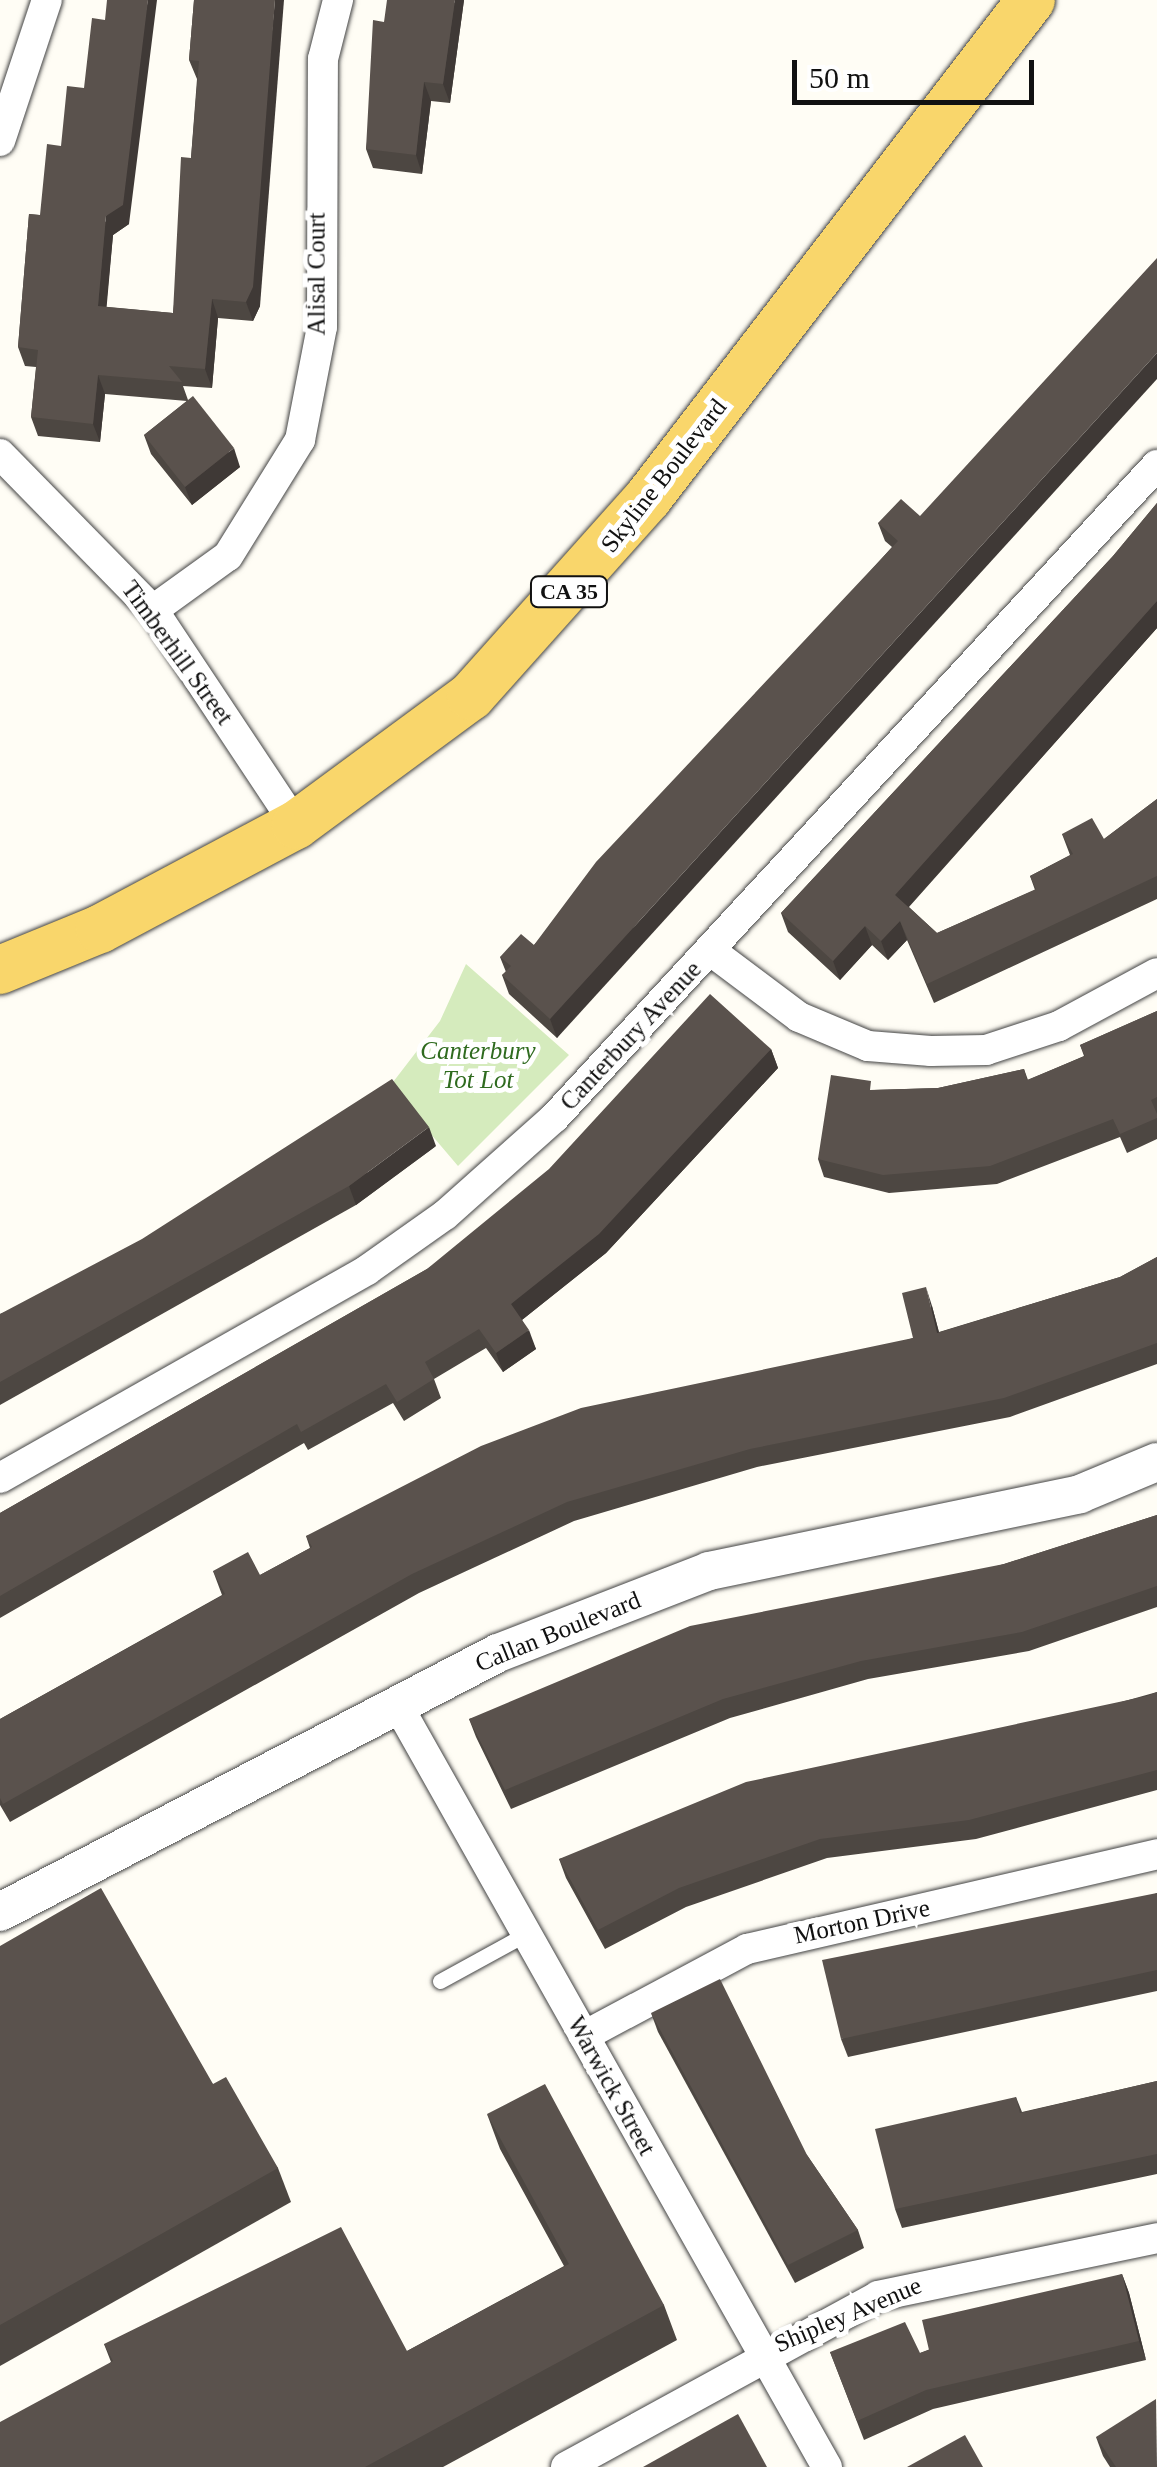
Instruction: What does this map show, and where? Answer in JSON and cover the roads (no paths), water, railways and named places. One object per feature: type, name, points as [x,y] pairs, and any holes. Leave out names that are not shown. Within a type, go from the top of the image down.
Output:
[{"type":"main road","name":"Skyline Boulevard","points":[[0,970],[100,929],[296,825],[470,696],[562,600],[1031,0]]},
{"type":"street","points":[[0,141],[48,0]]},
{"type":"street","name":"Alisal Court","points":[[153,610],[228,556],[300,440],[322,326],[323,59],[338,0]]},
{"type":"street","name":"Timberhill Street","points":[[0,454],[153,610],[296,825]]},
{"type":"street","name":"Canterbury Avenue","points":[[0,1478],[367,1270],[445,1215],[554,1118],[712,952],[1157,465]]},
{"type":"street","points":[[712,952],[799,1016],[868,1046],[931,1051],[986,1050],[1060,1026],[1157,973]]},
{"type":"street","name":"Callan Boulevard","points":[[2,1905],[498,1653],[710,1571],[1080,1494],[1157,1462]]},
{"type":"street","name":"Warwick Street","points":[[398,1704],[827,2467]]},
{"type":"street","name":"Morton Drive","points":[[584,2036],[747,1948],[1157,1854]]},
{"type":"street","name":"Shipley Avenue","points":[[566,2467],[761,2352],[928,2280],[1157,2238]]},
{"type":"lane","points":[[440,1981],[526,1934]]},
{"type":"park label","name":"Canterbury Tot Lot","points":[[478,1066]]}]
